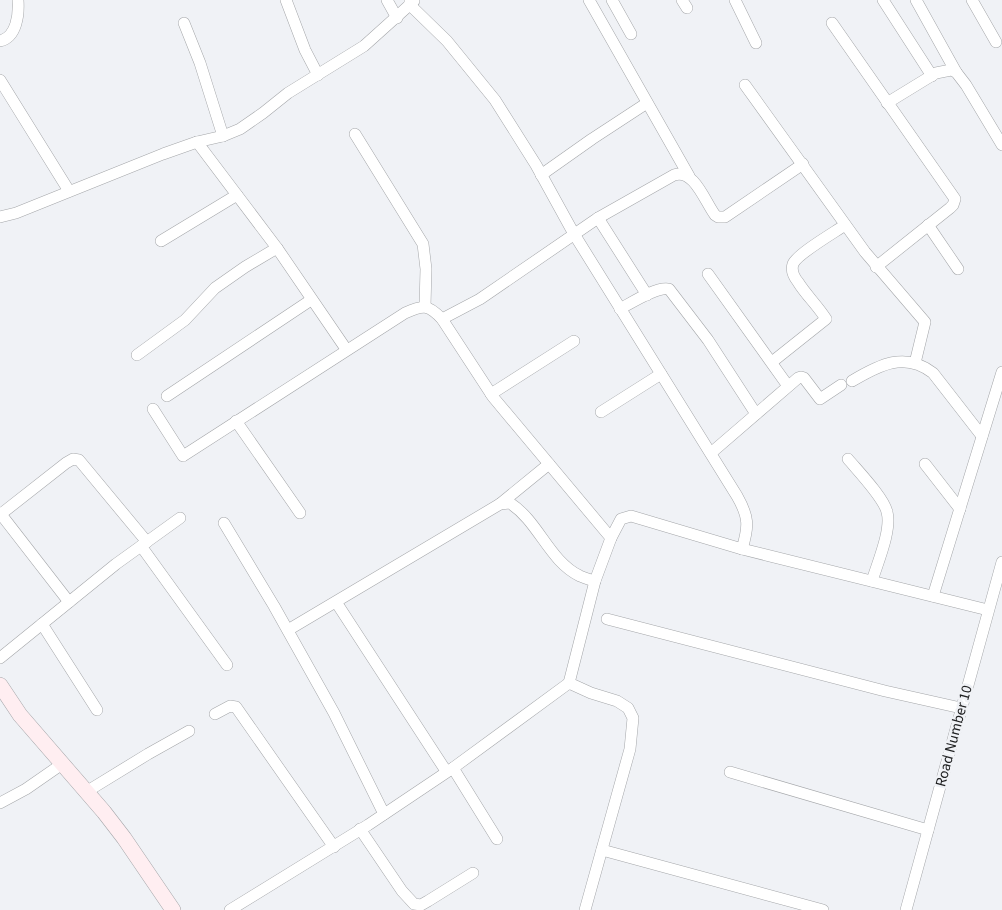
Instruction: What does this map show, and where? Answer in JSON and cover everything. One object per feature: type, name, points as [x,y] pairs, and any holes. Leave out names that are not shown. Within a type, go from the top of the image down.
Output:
[{"type":"street","points":[[0,41],[8,38],[15,26],[18,0]]},
{"type":"street","points":[[286,0],[305,50],[318,74]]},
{"type":"street","points":[[387,0],[397,18]]},
{"type":"street","points":[[589,0],[689,176],[718,217],[725,217],[803,164]]},
{"type":"street","points":[[612,0],[631,34]]},
{"type":"street","points":[[735,0],[756,43]]},
{"type":"street","points":[[883,0],[932,76]]},
{"type":"street","points":[[916,0],[956,72],[966,85],[1002,146]]},
{"type":"street","points":[[972,0],[996,42]]},
{"type":"street","points":[[0,217],[197,142],[224,136],[252,121],[288,93],[364,46],[397,18],[412,2],[447,41],[495,100],[541,175],[574,234],[711,453],[745,510],[748,521],[742,549]]},
{"type":"street","points":[[184,23],[200,63],[224,136]]},
{"type":"street","points":[[832,23],[955,199],[950,208],[876,266]]},
{"type":"street","points":[[887,102],[945,70],[956,72]]},
{"type":"street","points":[[0,80],[69,191]]},
{"type":"street","points":[[745,85],[876,266],[925,322],[915,363]]},
{"type":"street","points":[[541,175],[592,138],[647,103]]},
{"type":"street","points":[[355,134],[423,244],[426,269],[425,306]]},
{"type":"street","points":[[197,142],[277,248],[346,349]]},
{"type":"street","points":[[442,319],[480,299],[598,218],[674,175],[680,173],[689,176]]},
{"type":"street","points":[[161,241],[237,195]]},
{"type":"street","points":[[598,218],[647,295]]},
{"type":"street","points":[[772,362],[826,319],[797,281],[792,270],[793,264],[807,250],[845,225]]},
{"type":"street","points":[[928,225],[958,269]]},
{"type":"street","points":[[137,355],[185,320],[215,288],[277,248]]},
{"type":"street","points":[[708,274],[788,386]]},
{"type":"street","points":[[620,309],[647,295],[666,288],[672,292],[708,340],[756,414]]},
{"type":"street","points":[[167,396],[311,300]]},
{"type":"street","points":[[153,409],[183,456],[404,313],[425,306],[442,319],[491,394],[611,538]]},
{"type":"street","points":[[491,394],[574,341]]},
{"type":"street","points":[[711,453],[788,386],[801,377],[820,399],[866,373],[891,362],[915,363],[925,366],[934,373],[982,436]]},
{"type":"street","points":[[933,596],[1002,372]]},
{"type":"street","points":[[601,412],[661,374]]},
{"type":"street","points":[[236,421],[300,513]]},
{"type":"street","points":[[69,602],[0,513],[73,459],[79,460],[144,544],[227,665]]},
{"type":"street","points":[[848,459],[883,503],[887,511],[886,533],[872,581]]},
{"type":"street","points":[[288,630],[500,504],[548,464]]},
{"type":"street","points":[[925,464],[960,509]]},
{"type":"street","points":[[500,504],[510,503],[519,509],[528,517],[559,558],[581,576],[595,581]]},
{"type":"street","points":[[230,910],[334,847],[384,814],[569,683],[595,581],[618,523],[626,517],[631,516],[742,549],[988,610]]},
{"type":"street","points":[[0,658],[69,602],[180,518]]},
{"type":"street","points":[[224,523],[288,630],[334,713],[384,814]]},
{"type":"street","name":"Road Number 10","points":[[906,910],[1002,562]]},
{"type":"street","points":[[336,602],[497,839]]},
{"type":"street","points":[[608,619],[885,691],[962,708]]},
{"type":"street","points":[[42,624],[97,710]]},
{"type":"street","points":[[569,683],[617,701],[628,708],[633,718],[630,749],[585,910]]},
{"type":"street","points":[[0,685],[20,715],[124,838],[173,910]]},
{"type":"street","points":[[216,714],[230,706],[236,707],[334,847]]},
{"type":"street","points":[[86,792],[189,731]]},
{"type":"street","points":[[0,803],[26,789],[62,764]]},
{"type":"street","points":[[730,772],[928,830]]},
{"type":"street","points":[[360,829],[402,891],[414,904],[422,905],[473,873]]},
{"type":"street","points":[[602,850],[823,910]]}]
